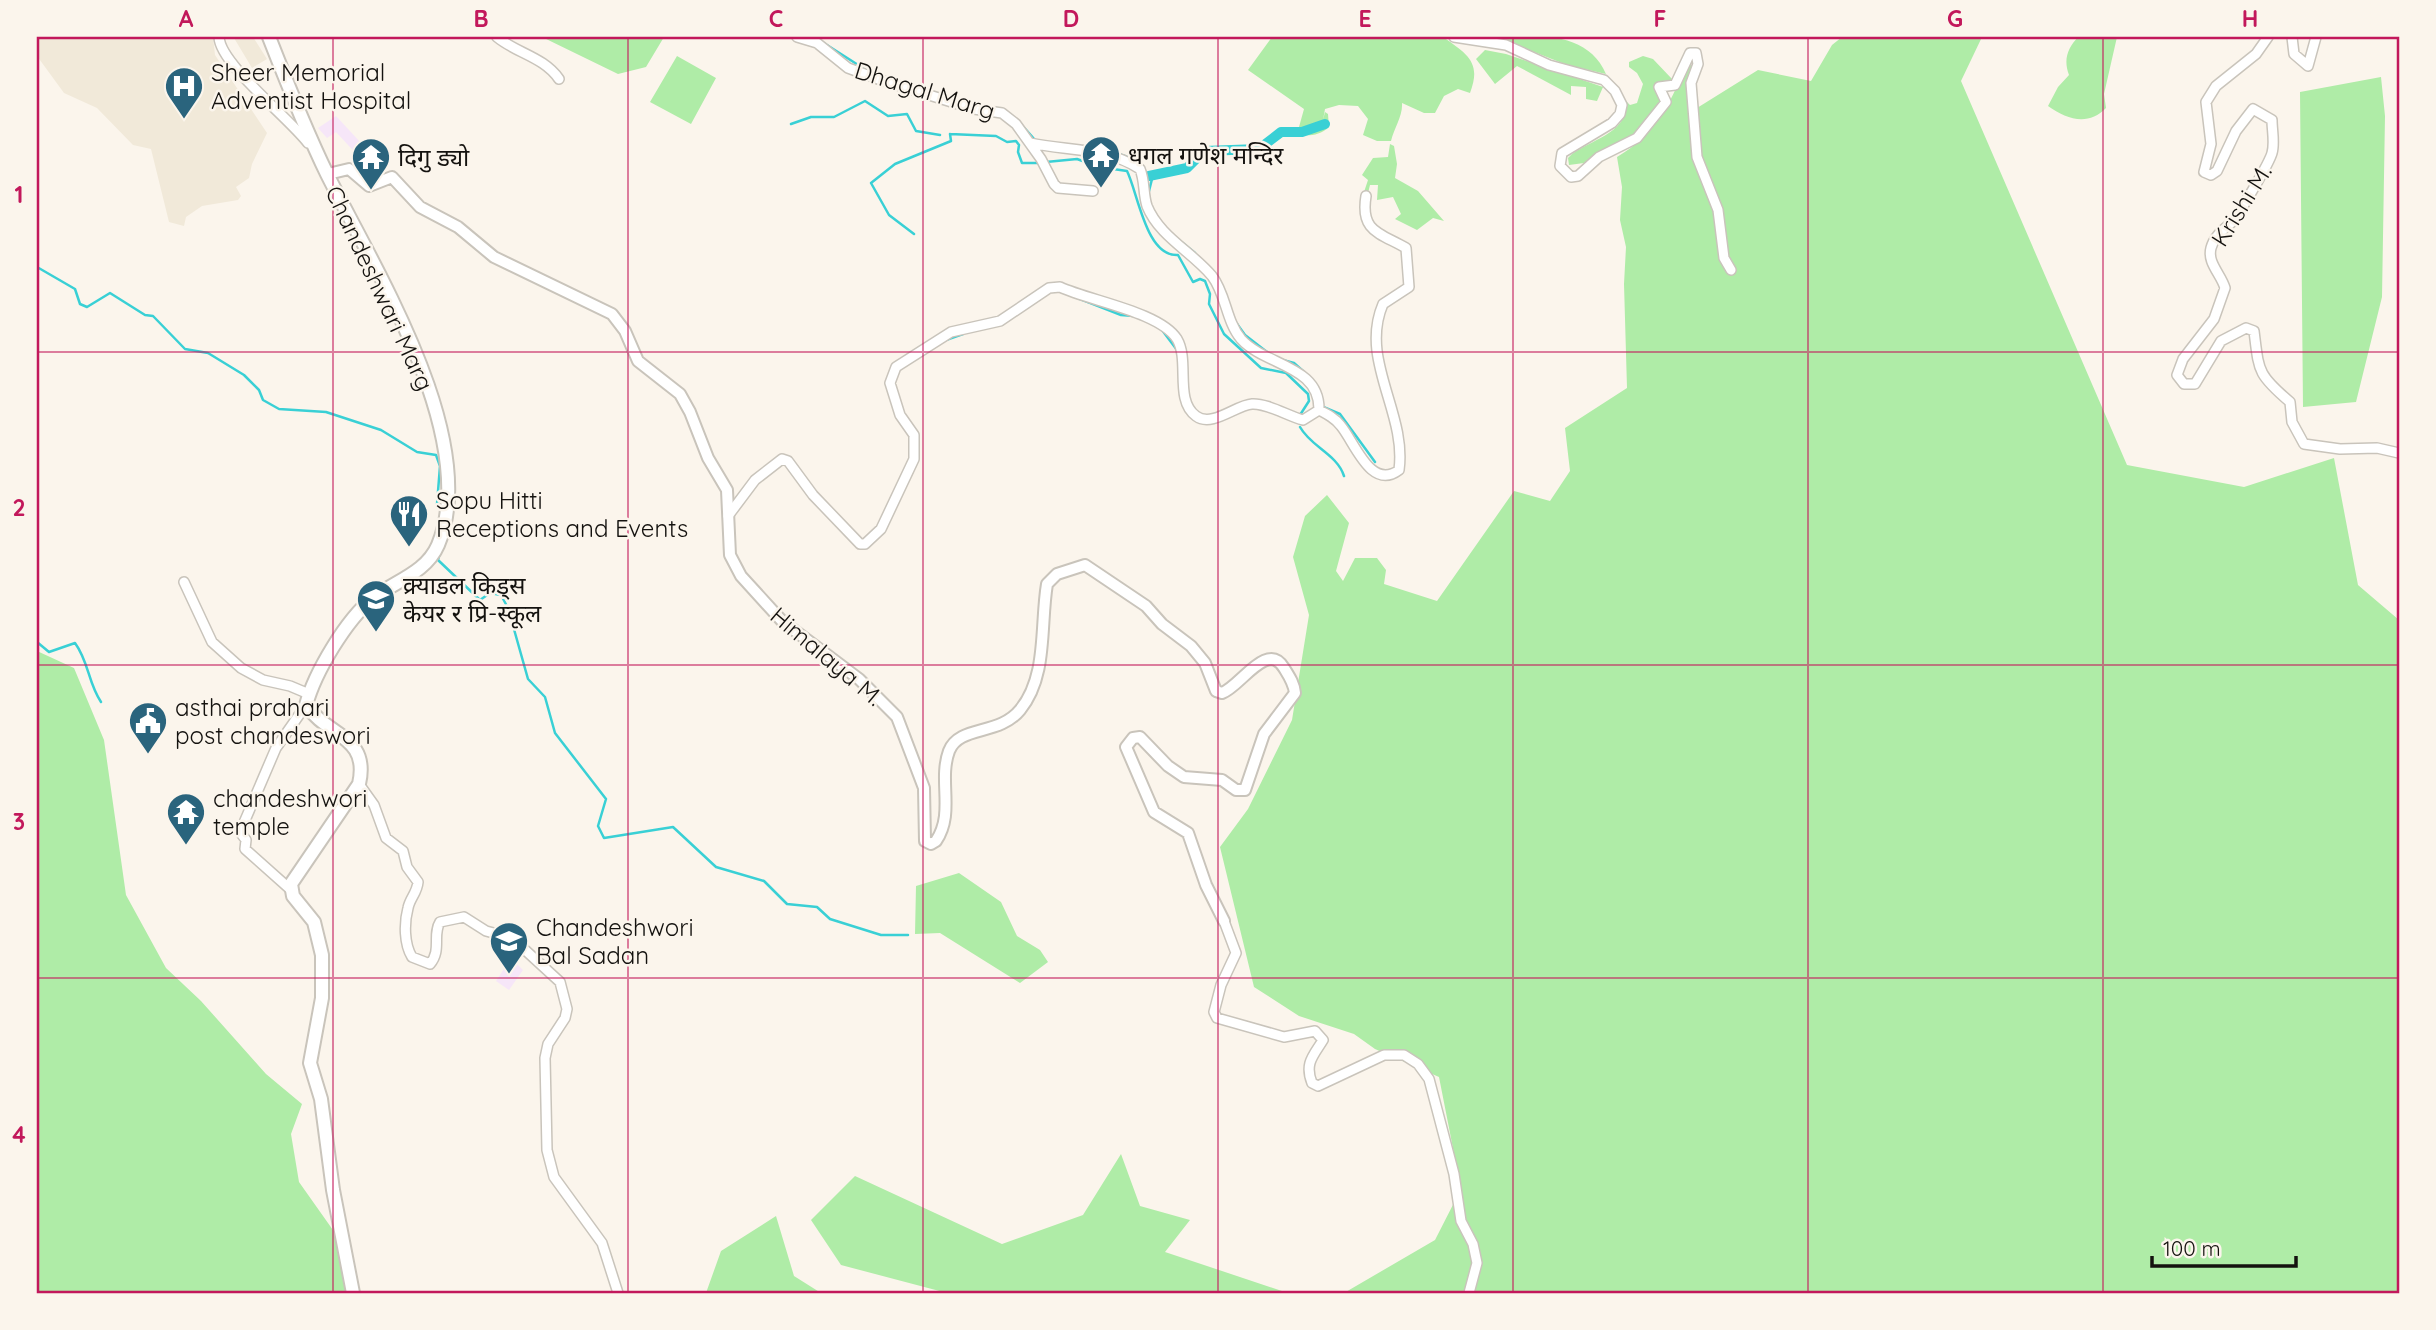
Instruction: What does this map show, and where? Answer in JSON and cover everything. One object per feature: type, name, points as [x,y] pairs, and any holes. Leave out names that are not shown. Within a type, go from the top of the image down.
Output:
[{"type":"main road","name":"Chandeshwari Marg","points":[[269,37],[320,158],[374,262],[428,382],[445,441],[450,479],[439,544],[428,563],[373,599],[353,619],[317,675],[308,700]]},
{"type":"main road","points":[[308,700],[314,717],[357,747],[362,767],[359,784],[295,876],[291,890],[314,922],[322,955],[322,998],[310,1063],[321,1099],[333,1190],[353,1293]]},
{"type":"street","points":[[219,37],[222,49],[236,69],[290,120],[320,158]]},
{"type":"street","points":[[497,37],[508,47],[553,69],[559,79]]},
{"type":"street","name":"Dhagal Marg","points":[[797,37],[817,43],[848,68],[974,109],[1002,113],[1016,124],[1041,159],[1048,179],[1058,188],[1093,191]]},
{"type":"street","points":[[1454,37],[1506,46],[1549,65],[1604,80],[1615,92],[1622,105],[1620,114],[1612,123],[1562,153],[1560,166],[1571,177],[1578,176],[1599,157],[1637,138],[1666,102],[1659,87],[1675,85],[1685,57],[1696,53],[1698,64],[1691,83],[1697,157],[1718,210],[1724,258],[1731,270]]},
{"type":"street","name":"Krishi M.","points":[[2268,37],[2256,54],[2216,86],[2206,102],[2211,144],[2204,172],[2211,175],[2217,171],[2236,131],[2253,109],[2272,120],[2272,156],[2234,220],[2218,233],[2211,249],[2211,260],[2225,288],[2214,319],[2183,359],[2177,375],[2184,384],[2195,384],[2221,341],[2246,328],[2254,331],[2254,356],[2265,380],[2290,402],[2292,422],[2304,444],[2340,449],[2377,448],[2399,453]]},
{"type":"street","points":[[2292,37],[2294,54],[2308,66],[2316,37]]},
{"type":"street","points":[[1030,143],[1100,152],[1126,159],[1140,169],[1147,205],[1161,227],[1212,277],[1227,316],[1241,339],[1258,352],[1306,377],[1319,396],[1318,410]]},
{"type":"street","name":"Himalaya M.","points":[[328,174],[349,169],[369,186],[392,177],[420,207],[458,227],[494,257],[612,314],[625,331],[638,361],[686,402],[708,458],[727,490],[730,555],[741,576],[782,621],[859,679],[897,717],[924,788],[926,801],[923,835],[925,841],[930,844],[940,834],[945,821],[947,762],[954,743],[970,733],[998,728],[1009,721],[1031,692],[1038,671],[1047,584],[1057,574],[1085,565],[1146,606],[1162,624],[1199,654],[1216,691],[1222,694],[1264,660],[1273,658],[1280,662],[1293,684],[1293,699],[1264,734],[1249,784],[1240,792],[1222,780],[1193,778],[1175,772],[1140,737],[1133,738],[1126,747],[1153,812],[1188,833],[1206,885],[1224,921]]},
{"type":"street","points":[[1318,410],[1339,424],[1366,466],[1381,476],[1391,476],[1399,470],[1401,447],[1380,369],[1375,334],[1383,304],[1409,287],[1409,258],[1406,248],[1372,230],[1363,214],[1366,196]]},
{"type":"street","points":[[728,516],[755,480],[782,459],[788,461],[813,495],[854,538],[865,544],[881,529],[914,459],[914,435],[900,415],[890,383],[896,367],[951,332],[1000,321],[1049,288],[1060,287],[1161,323],[1177,340],[1185,364],[1185,395],[1196,416],[1203,419],[1220,416],[1253,404],[1303,420],[1318,410]]},
{"type":"street","points":[[184,582],[212,642],[256,676],[308,700],[276,748],[240,832],[246,840],[245,849],[291,890]]},
{"type":"street","points":[[359,784],[373,805],[386,838],[403,851],[407,867],[418,882],[408,907],[406,925],[406,939],[412,957],[430,964],[438,949],[436,929],[440,922],[464,917],[486,931],[512,938],[560,982],[567,1009],[565,1018],[548,1044],[545,1058],[547,1150],[554,1177],[602,1243],[618,1293]]},
{"type":"street","points":[[1224,921],[1236,953],[1217,995],[1214,1012],[1217,1018],[1284,1037],[1315,1031],[1320,1034],[1323,1040],[1314,1050],[1308,1073],[1312,1083],[1318,1086],[1384,1055],[1404,1055],[1418,1064],[1429,1079],[1454,1174],[1461,1221],[1473,1244],[1477,1263],[1469,1293]]},
{"type":"shaded area","name":"Sheer Memorial Adventist Hospital","points":[[37,37],[213,37],[215,55],[267,133],[252,164],[249,178],[236,187],[241,196],[238,200],[202,206],[186,217],[184,226],[169,222],[151,149],[133,145],[97,108],[64,93],[37,56]]},
{"type":"shaded area","points":[[253,37],[267,59],[252,68],[234,38]]},
{"type":"shaded area","points":[[336,116],[375,158],[358,172],[353,166],[361,159],[336,132],[327,138],[318,128]]},
{"type":"shaded area","name":"Chandeshwori Bal Sadan","points":[[511,958],[523,970],[509,990],[496,981]]},
{"type":"green space","points":[[1526,35],[1565,40],[1582,47],[1596,58],[1606,74],[1567,65],[1511,43],[1468,37]]},
{"type":"green space","points":[[542,37],[664,37],[646,67],[618,74]]},
{"type":"green space","points":[[1272,37],[1443,37],[1470,60],[1473,66],[1473,82],[1470,93],[1458,89],[1444,96],[1435,113],[1424,113],[1402,103],[1391,141],[1377,141],[1363,135],[1368,119],[1358,106],[1339,105],[1325,109],[1323,120],[1325,112],[1328,114],[1329,127],[1324,131],[1310,135],[1289,133],[1262,150],[1259,146],[1272,135],[1287,128],[1299,127],[1304,109],[1248,70]]},
{"type":"green space","points":[[1842,37],[1982,37],[1961,81],[2127,465],[2244,487],[2334,458],[2358,585],[2399,620],[2399,1293],[1344,1293],[1435,1240],[1461,1189],[1439,1077],[1375,1049],[1354,1034],[1299,1016],[1254,987],[1220,847],[1248,809],[1292,720],[1309,615],[1293,557],[1305,516],[1327,495],[1349,523],[1336,571],[1343,581],[1355,558],[1377,558],[1386,570],[1384,584],[1437,601],[1514,491],[1550,501],[1570,471],[1565,428],[1627,388],[1624,284],[1626,247],[1620,220],[1622,187],[1617,157],[1631,148],[1660,118],[1686,66],[1692,65],[1687,90],[1689,124],[1697,108],[1758,70],[1811,81],[1832,45]]},
{"type":"green space","points":[[2078,37],[2117,37],[2104,94],[2106,108],[2085,119],[2070,118],[2048,106],[2058,87],[2069,75],[2066,64],[2068,54]]},
{"type":"green space","points":[[1485,50],[1506,54],[1603,87],[1597,101],[1586,99],[1586,87],[1571,86],[1571,95],[1517,66],[1495,84],[1476,59]]},
{"type":"green space","points":[[677,56],[716,78],[691,124],[650,102]]},
{"type":"green space","points":[[1643,56],[1653,59],[1672,79],[1665,102],[1635,136],[1584,163],[1569,165],[1568,158],[1572,154],[1617,127],[1626,111],[1625,100],[1630,105],[1637,103],[1643,84],[1637,73],[1629,67],[1629,62]]},
{"type":"green space","points":[[2381,77],[2385,116],[2382,297],[2356,402],[2303,407],[2300,92]]},
{"type":"green space","points":[[1390,144],[1394,146],[1397,164],[1395,178],[1418,191],[1444,221],[1433,218],[1417,230],[1395,219],[1401,214],[1393,197],[1377,200],[1378,185],[1370,185],[1367,197],[1362,198],[1368,180],[1362,175],[1373,158],[1388,157]]},
{"type":"green space","points":[[37,651],[74,668],[104,740],[126,895],[166,968],[201,1001],[266,1074],[302,1104],[291,1134],[299,1182],[340,1240],[349,1293],[37,1293]]},
{"type":"green space","points":[[959,873],[1001,902],[1017,936],[1040,950],[1048,962],[1020,983],[940,933],[915,934],[916,886]]},
{"type":"green space","points":[[1121,1154],[1140,1206],[1190,1220],[1165,1252],[1288,1293],[947,1293],[841,1265],[811,1220],[855,1176],[1002,1244],[1083,1215]]},
{"type":"green space","points":[[776,1216],[794,1276],[821,1293],[706,1293],[721,1251]]},
{"type":"waterway","points":[[816,38],[866,70]]},
{"type":"waterway","points":[[898,82],[922,88]]},
{"type":"waterway","points":[[791,124],[811,117],[834,117],[865,101],[888,116],[907,114],[916,131],[940,135]]},
{"type":"waterway","points":[[978,105],[1005,111],[1035,140]]},
{"type":"waterway","points":[[1149,176],[1187,168],[1204,151],[1259,149],[1281,132],[1302,132],[1325,124]]},
{"type":"waterway","points":[[950,134],[996,136],[1007,142],[1016,141],[1022,163],[1039,163]]},
{"type":"waterway","points":[[914,234],[889,215],[871,183],[895,164],[951,141],[950,134]]},
{"type":"waterway","points":[[1113,152],[1136,160],[1145,171]]},
{"type":"waterway","points":[[1046,162],[1077,159],[1099,167],[1127,171],[1151,235],[1167,253],[1178,255],[1193,282],[1200,279],[1205,281],[1210,294],[1209,304],[1224,334],[1261,368],[1286,373],[1308,394],[1309,401],[1300,415]]},
{"type":"waterway","points":[[1148,195],[1152,179],[1149,176]]},
{"type":"waterway","points":[[1179,240],[1195,253]]},
{"type":"waterway","points":[[37,267],[75,289],[80,304],[87,307],[110,293],[145,315],[153,316],[185,349],[208,353],[244,375],[259,390],[263,400],[279,409],[326,412],[381,430],[417,452],[436,455],[440,466],[437,504]]},
{"type":"waterway","points":[[1075,297],[1121,315],[1134,316]]},
{"type":"waterway","points":[[1235,321],[1245,335],[1267,352]]},
{"type":"waterway","points":[[1162,330],[1177,350]]},
{"type":"waterway","points":[[946,340],[963,334]]},
{"type":"waterway","points":[[1279,359],[1294,363],[1303,371]]},
{"type":"waterway","points":[[1321,406],[1340,414],[1375,462]]},
{"type":"waterway","points":[[1300,427],[1336,462],[1344,476]]},
{"type":"waterway","points":[[439,556],[438,560],[480,600],[490,593],[501,595],[508,608],[528,679],[545,697],[555,733],[606,799],[598,826],[604,838],[673,827],[716,867],[764,881],[787,904],[817,907],[830,919],[881,935],[908,935]]},
{"type":"waterway","points":[[37,642],[49,652],[75,643],[101,702]]},
{"type":"place","name":"Sheer Memorial Adventist Hospital","points":[[184,120]]},
{"type":"place","name":"धगल गणेश मन्दिर","points":[[1101,189]]},
{"type":"place","name":"दिगु ड्यो","points":[[371,191]]},
{"type":"place","name":"Sopu Hitti Receptions and Events","points":[[409,548]]},
{"type":"place","name":"क्र्याडल किड्स केयर र प्रि-स्कूल","points":[[376,633]]},
{"type":"place","name":"asthai prahari post chandeswori","points":[[148,755]]},
{"type":"place","name":"chandeshwori temple","points":[[186,846]]},
{"type":"place","name":"Chandeshwori Bal Sadan","points":[[509,975]]}]
